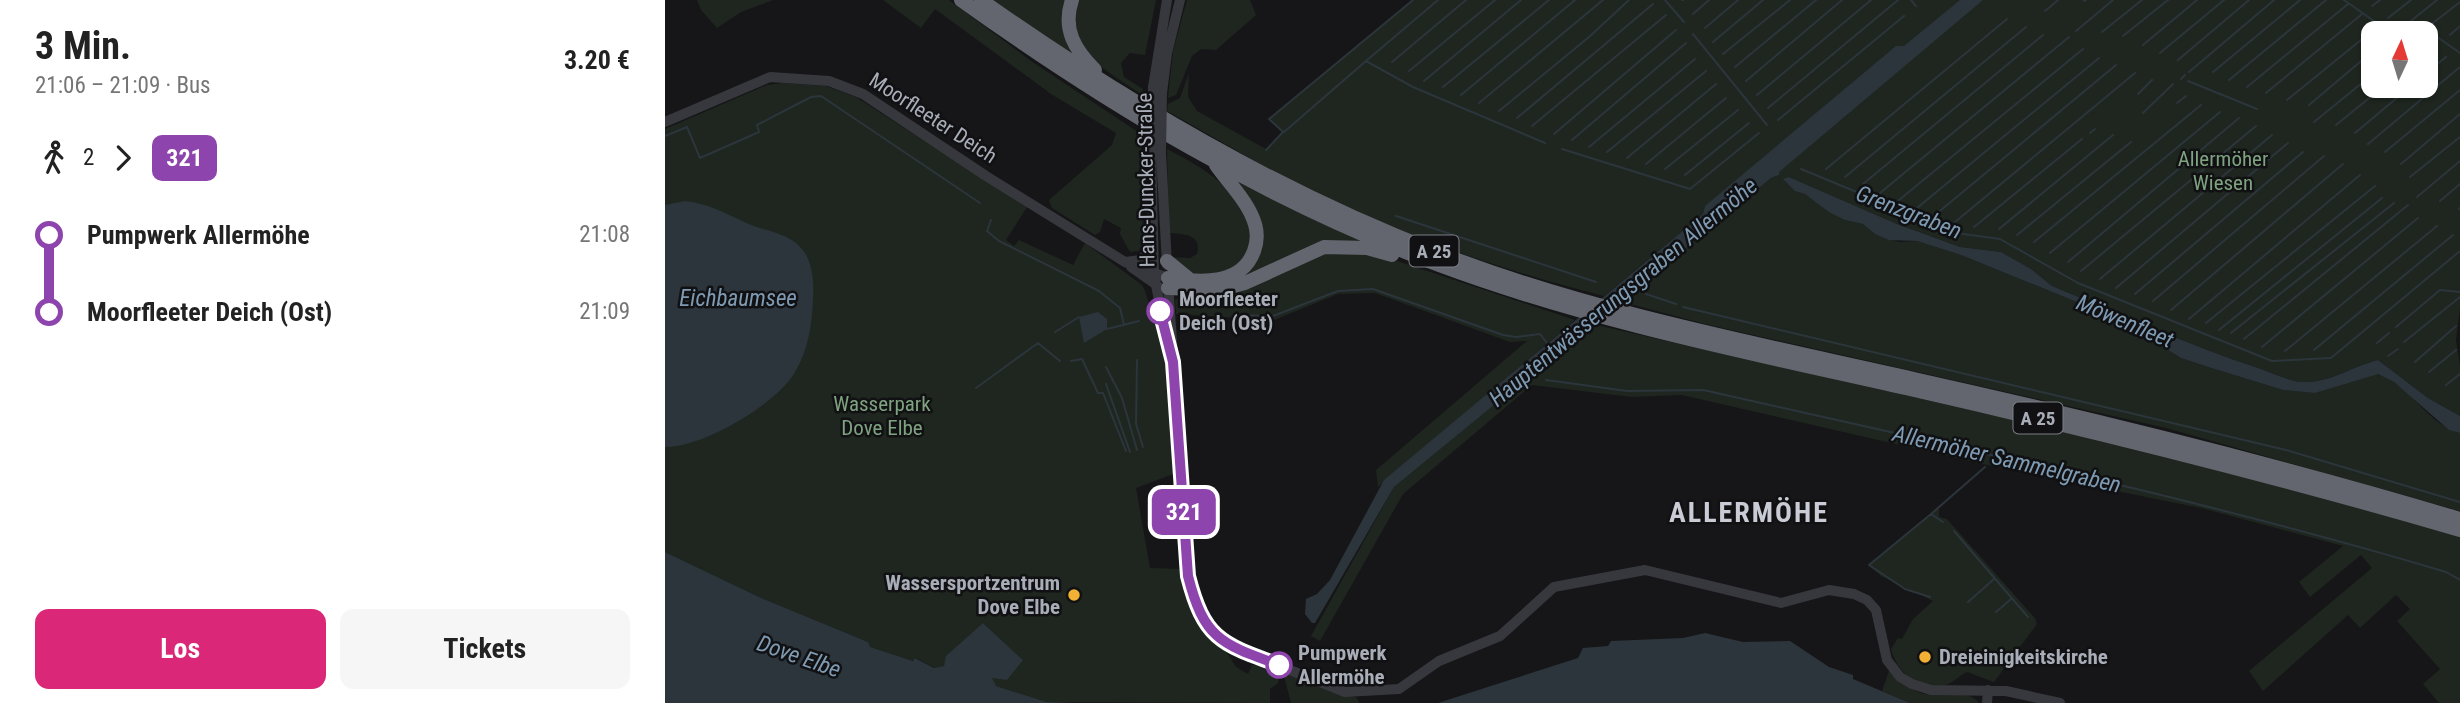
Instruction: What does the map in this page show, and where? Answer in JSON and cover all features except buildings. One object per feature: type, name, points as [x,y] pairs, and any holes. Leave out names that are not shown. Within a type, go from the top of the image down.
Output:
[{"type":"highway","name":"A 25","points":[[961,0],[1072,75],[1213,161],[1319,215],[1438,265],[1618,315],[2147,443],[2460,530]]},
{"type":"highway","name":"A 25","points":[[981,0],[1117,91],[1246,166],[1324,205],[1441,254],[1573,303]]},
{"type":"highway","points":[[1072,0],[1068,23],[1074,44],[1117,91]]},
{"type":"highway","points":[[1161,281],[1221,279],[1236,273],[1250,260],[1256,244],[1256,227],[1247,206],[1213,161]]},
{"type":"highway","points":[[1161,281],[1206,292],[1232,287],[1324,247],[1367,248],[1438,265]]},
{"type":"highway","points":[[1167,261],[1193,281]]},
{"type":"highway","name":"A 25","points":[[1618,315],[2149,432],[2460,519]]},
{"type":"street","name":"Hans-Duncker-Straße","points":[[1161,281],[1153,249],[1158,90],[1167,0]]},
{"type":"street","name":"Hans-Duncker-Straße","points":[[1158,90],[1180,0]]},
{"type":"street","name":"Moorfleeter Deich","points":[[665,122],[770,77],[829,81],[863,94],[986,176],[1125,262],[1139,275],[1161,281]]},
{"type":"street","name":"Hans-Duncker-Straße","points":[[1156,151],[1167,261],[1161,281]]},
{"type":"street","points":[[1125,262],[1140,260],[1153,249]]},
{"type":"street","points":[[1161,281],[1173,362],[1188,576],[1197,610],[1207,627],[1237,649],[1345,692],[1399,689],[1439,661],[1500,636],[1554,587],[1645,570],[1781,603],[1829,590],[1861,597],[1876,610],[1887,660],[1900,677],[1931,690],[1988,690],[2032,695],[2060,703]]},
{"type":"street","points":[[1987,703],[1988,690]]},
{"type":"green space","points":[[697,0],[773,0],[741,12],[717,28],[701,10]]},
{"type":"green space","points":[[883,0],[949,0],[1031,61],[1141,134],[1143,243],[1139,251],[1130,252],[1120,234],[1121,228],[1104,219],[1100,232],[1095,235],[1052,208],[1049,200],[1112,145],[1116,133],[1051,94],[935,9],[921,28]]},
{"type":"green space","points":[[990,0],[1065,0],[1062,26],[1076,59]]},
{"type":"green space","points":[[1079,0],[1156,0],[1145,55],[1130,53],[1121,63],[1124,77],[1143,89],[1142,95],[1102,67],[1081,45],[1076,32],[1075,17]]},
{"type":"green space","points":[[1187,0],[1250,0],[1256,15],[1216,50],[1201,49],[1192,56],[1176,95],[1168,98],[1173,51]]},
{"type":"green space","name":"Allermöher Wiesen","points":[[1413,0],[2460,0],[2460,308],[2456,340],[2460,366],[2460,416],[2428,398],[2378,360],[2326,379],[2307,382],[2290,380],[2182,340],[2052,286],[2031,269],[2001,252],[1960,247],[1897,224],[1789,177],[1784,180],[1795,191],[1805,194],[1845,220],[1863,224],[1875,234],[1899,242],[1917,241],[1961,255],[2116,318],[2181,358],[2208,367],[2283,390],[2315,393],[2373,373],[2386,378],[2408,393],[2437,421],[2460,433],[2460,511],[2166,428],[1705,324],[1619,301],[1771,178],[1779,175],[1779,172],[1705,206],[1703,214],[1604,296],[1463,254],[1361,214],[1286,178],[1167,111],[1168,104],[1180,98],[1189,73],[1188,97],[1197,111],[1266,149],[1283,132],[1269,119]]},
{"type":"green space","name":"Wasserpark Dove Elbe","points":[[783,83],[826,86],[856,97],[1027,207],[1006,240],[1014,246],[1019,240],[1073,265],[1085,243],[1142,285],[1158,331],[1172,393],[1176,473],[1136,488],[1150,568],[1180,569],[1190,610],[1198,626],[1224,648],[1236,667],[1248,674],[1252,665],[1272,666],[1357,698],[1359,703],[1291,703],[1284,676],[1279,675],[1278,683],[1270,689],[1270,703],[1047,702],[996,686],[992,678],[1023,660],[983,623],[947,659],[944,666],[935,668],[916,658],[913,661],[869,647],[868,642],[759,597],[665,552],[665,129],[767,85]]},
{"type":"green space","points":[[1167,149],[1213,176],[1236,199],[1248,218],[1252,234],[1251,248],[1244,259],[1233,268],[1201,275],[1181,273],[1170,257],[1190,258],[1197,254],[1198,247],[1191,236],[1169,233]]},
{"type":"green space","points":[[1229,178],[1359,242],[1214,285],[1259,249]]},
{"type":"green space","points":[[1337,249],[1388,258],[1575,320],[1378,487],[1376,470],[1527,341],[1510,342],[1375,293],[1338,294],[1274,320],[1176,314],[1175,300],[1182,295]]},
{"type":"green space","points":[[1592,324],[2229,469],[2460,537],[2460,703],[2439,703],[2423,684],[2440,669],[2397,621],[2410,609],[2396,595],[2360,628],[2348,615],[2263,691],[2249,671],[2372,568],[2361,555],[2310,597],[2299,582],[2343,546],[2201,508],[1987,465],[1682,395],[1632,397],[1532,385],[1403,494],[1320,641],[1311,636],[1394,487]]},
{"type":"green space","points":[[1939,507],[1939,517],[1947,519],[2035,618],[2037,624],[1994,682],[1967,672],[1946,685],[1924,685],[1903,672],[1891,649],[1898,638],[1902,639],[1913,619],[1933,601],[1881,576],[1868,565]]},
{"type":"green space","points":[[1889,671],[1904,684],[1921,693],[1967,695],[1979,703],[1910,703],[1882,691]]},
{"type":"water","name":"Hauptentwässerungsgraben Allermöhe","points":[[1960,0],[1983,0],[1779,172],[1779,175],[1771,178],[1394,487],[1315,623],[1312,623],[1305,614],[1306,599],[1317,594],[1330,580],[1384,480],[1703,214],[1705,206],[1896,46],[1904,46]]},
{"type":"water","name":"Möwenfleet","points":[[1789,177],[1897,224],[1960,247],[2001,252],[2031,269],[2052,286],[2182,340],[2290,380],[2307,382],[2326,379],[2378,360],[2428,398],[2460,416],[2460,433],[2449,430],[2394,382],[2378,374],[2315,393],[2283,390],[2181,358],[2116,318],[1961,255],[1917,241],[1889,240],[1875,234],[1863,224],[1845,220],[1805,194],[1795,191],[1783,179]]},
{"type":"water","name":"Eichbaumsee","points":[[685,201],[716,209],[785,237],[799,246],[808,258],[811,270],[812,309],[809,337],[803,355],[786,384],[756,410],[718,432],[698,440],[665,447],[665,205]]},
{"type":"water","points":[[1098,312],[1107,319],[1107,329],[1084,343],[1079,317]]},
{"type":"water","name":"Dove Elbe","points":[[665,552],[759,597],[868,642],[870,647],[913,661],[915,658],[934,668],[944,666],[946,656],[983,623],[1023,660],[1007,680],[992,678],[996,686],[1047,702],[1077,703],[665,703]]},
{"type":"water","points":[[1705,633],[1743,642],[1790,641],[1829,667],[1853,675],[1853,679],[1910,703],[1438,703],[1578,658],[1583,648],[1608,646],[1611,641],[1683,638]]},
{"type":"waterway","points":[[1266,150],[1283,132],[1269,119],[1413,0]]},
{"type":"waterway","points":[[1438,0],[1366,61],[1413,87],[1545,143]]},
{"type":"waterway","points":[[1392,62],[1466,0]]},
{"type":"waterway","points":[[1409,71],[1495,0]]},
{"type":"waterway","points":[[1424,81],[1521,0]]},
{"type":"waterway","points":[[1443,87],[1549,0]]},
{"type":"waterway","points":[[1461,95],[1575,0]]},
{"type":"waterway","points":[[1479,103],[1603,0]]},
{"type":"waterway","points":[[1499,111],[1589,37],[1629,0]]},
{"type":"waterway","points":[[1665,0],[1684,22]]},
{"type":"waterway","points":[[1693,14],[1709,0]]},
{"type":"waterway","points":[[1705,28],[1738,0]]},
{"type":"waterway","points":[[1713,42],[1763,0]]},
{"type":"waterway","points":[[1723,54],[1790,0]]},
{"type":"waterway","points":[[1735,67],[1816,0]]},
{"type":"waterway","points":[[1746,81],[1842,0]]},
{"type":"waterway","points":[[1757,95],[1871,0]]},
{"type":"waterway","points":[[1768,108],[1898,0]]},
{"type":"waterway","points":[[1911,0],[1916,6]]},
{"type":"waterway","points":[[2045,11],[2058,0]]},
{"type":"waterway","points":[[2076,31],[2113,0]]},
{"type":"waterway","points":[[2102,32],[2142,0]]},
{"type":"waterway","points":[[2123,36],[2168,0]]},
{"type":"waterway","points":[[2143,45],[2197,0]]},
{"type":"waterway","points":[[2160,53],[2224,0]]},
{"type":"waterway","points":[[2178,60],[2249,0]]},
{"type":"waterway","points":[[2189,72],[2274,0]]},
{"type":"waterway","points":[[2213,72],[2300,0]]},
{"type":"waterway","points":[[2229,80],[2326,0]]},
{"type":"waterway","points":[[2344,0],[2374,21]]},
{"type":"waterway","points":[[2372,6],[2380,0]]},
{"type":"waterway","points":[[2388,18],[2411,0]]},
{"type":"waterway","points":[[2411,21],[2437,0]]},
{"type":"waterway","points":[[2436,21],[2460,2]]},
{"type":"waterway","points":[[1517,118],[1653,4]]},
{"type":"waterway","points":[[2247,87],[2348,4]]},
{"type":"waterway","points":[[2266,93],[2362,14]]},
{"type":"waterway","points":[[1532,126],[1666,15]]},
{"type":"waterway","points":[[1778,120],[1904,16]]},
{"type":"waterway","points":[[1826,169],[2007,19]]},
{"type":"waterway","points":[[2450,35],[2460,26]]},
{"type":"waterway","points":[[1845,177],[2026,27]]},
{"type":"waterway","points":[[1554,134],[1676,30]]},
{"type":"waterway","points":[[1693,34],[1767,125]]},
{"type":"waterway","points":[[1863,184],[2043,35]]},
{"type":"waterway","points":[[1880,193],[2069,37]]},
{"type":"waterway","points":[[2438,38],[2460,53]]},
{"type":"waterway","points":[[2287,100],[2361,40]]},
{"type":"waterway","points":[[1572,140],[1686,43]]},
{"type":"waterway","points":[[1899,200],[2083,49]]},
{"type":"waterway","points":[[2438,63],[2446,57]]},
{"type":"waterway","points":[[1917,208],[2099,58]]},
{"type":"waterway","points":[[1589,147],[1695,59]]},
{"type":"waterway","points":[[1284,132],[1366,61]]},
{"type":"waterway","points":[[2309,105],[2361,61]]},
{"type":"waterway","points":[[1935,215],[2116,65]]},
{"type":"waterway","points":[[2368,144],[2460,67]]},
{"type":"waterway","points":[[1607,152],[1706,71]]},
{"type":"waterway","points":[[1955,222],[2135,73]]},
{"type":"waterway","points":[[2181,79],[2185,75]]},
{"type":"waterway","points":[[2138,94],[2152,80]]},
{"type":"waterway","points":[[2188,81],[2257,109]]},
{"type":"waterway","points":[[1627,158],[1716,84]]},
{"type":"waterway","points":[[2143,113],[2173,84]]},
{"type":"waterway","points":[[2314,122],[2361,84]]},
{"type":"waterway","points":[[2385,152],[2460,90]]},
{"type":"waterway","points":[[665,136],[687,127],[700,158],[759,132],[757,125],[811,97],[821,96],[980,203]]},
{"type":"waterway","points":[[2177,103],[2186,96]]},
{"type":"waterway","points":[[1646,164],[1726,98]]},
{"type":"waterway","points":[[2336,125],[2369,98]]},
{"type":"waterway","points":[[2355,133],[2397,98]]},
{"type":"waterway","points":[[2034,242],[2201,105]]},
{"type":"waterway","points":[[1665,169],[1738,110]]},
{"type":"waterway","points":[[2050,253],[2220,112]]},
{"type":"waterway","points":[[2401,164],[2460,114]]},
{"type":"waterway","points":[[2068,262],[2239,118]]},
{"type":"waterway","points":[[1685,175],[1749,123]]},
{"type":"waterway","points":[[2081,271],[2256,126]]},
{"type":"waterway","points":[[2090,133],[2095,129]]},
{"type":"waterway","points":[[1562,149],[1690,189],[1759,133]]},
{"type":"waterway","points":[[1999,229],[2113,135]]},
{"type":"waterway","points":[[2100,279],[2272,135]]},
{"type":"waterway","points":[[2410,177],[2460,137]]},
{"type":"waterway","points":[[1974,227],[2082,139]]},
{"type":"waterway","points":[[2017,235],[2131,142]]},
{"type":"waterway","points":[[2116,288],[2288,143]]},
{"type":"waterway","points":[[2135,294],[2303,152]]},
{"type":"waterway","points":[[2153,301],[2324,156]]},
{"type":"waterway","points":[[2417,197],[2460,161]]},
{"type":"waterway","points":[[2171,310],[2343,164]]},
{"type":"waterway","name":"Grenzgraben","points":[[1801,169],[1956,233],[2000,239],[2078,283],[2272,361],[2331,358],[2460,251]]},
{"type":"waterway","points":[[2189,319],[2360,175]]},
{"type":"waterway","points":[[2440,201],[2460,184]]},
{"type":"waterway","points":[[2206,323],[2375,186]]},
{"type":"waterway","points":[[2219,330],[2382,198]]},
{"type":"waterway","points":[[2231,333],[2394,203]]},
{"type":"waterway","points":[[2244,339],[2408,205]]},
{"type":"waterway","name":"Hauptentwässerungsgraben Allermöhe","points":[[1396,216],[1596,282]]},
{"type":"waterway","points":[[2262,347],[2418,218]]},
{"type":"waterway","points":[[991,220],[987,231],[999,241],[1099,291],[1120,308],[1124,325]]},
{"type":"waterway","points":[[2285,351],[2437,226]]},
{"type":"waterway","points":[[2314,350],[2453,235]]},
{"type":"waterway","name":"Hauptentwässerungsgraben Allermöhe","points":[[1233,315],[1273,316],[1338,291],[1373,289],[1503,335],[1516,337],[1540,334],[1547,343]]},
{"type":"waterway","points":[[2396,327],[2440,290],[2460,292]]},
{"type":"waterway","name":"Hauptentwässerungsgraben Allermöhe","points":[[1646,294],[1676,304]]},
{"type":"waterway","points":[[2404,342],[2460,297]]},
{"type":"waterway","points":[[1683,307],[2286,450],[2460,502]]},
{"type":"waterway","points":[[1055,332],[1079,317]]},
{"type":"waterway","points":[[1107,329],[1139,321]]},
{"type":"waterway","points":[[2415,362],[2456,326]]},
{"type":"waterway","points":[[2377,343],[2389,333]]},
{"type":"waterway","points":[[976,388],[1038,343],[1060,361]]},
{"type":"waterway","points":[[2388,356],[2398,349]]},
{"type":"waterway","points":[[2429,372],[2456,350]]},
{"type":"waterway","points":[[1071,361],[1082,359],[1098,393],[1103,393],[1126,451]]},
{"type":"waterway","points":[[1137,360],[1136,424],[1143,447]]},
{"type":"waterway","points":[[1106,367],[1122,398],[1137,450]]},
{"type":"waterway","points":[[2446,385],[2460,374]]},
{"type":"waterway","name":"Allermöher Sammelgraben","points":[[1546,380],[1627,391],[1703,390],[2169,497],[2446,572],[2460,580]]},
{"type":"waterway","points":[[1106,384],[1130,452]]},
{"type":"waterway","points":[[1931,514],[1985,467]]},
{"type":"waterway","points":[[1930,597],[1905,589],[1869,565],[1931,514],[1943,522]]},
{"type":"waterway","points":[[1954,531],[2028,617]]},
{"type":"waterway","points":[[1968,602],[1994,579]]},
{"type":"waterway","points":[[1996,612],[2011,599]]},
{"type":"bus line","name":"321","points":[[1160,311],[1173,362],[1188,576],[1197,610],[1207,627],[1221,639],[1237,649],[1279,665]]},
{"type":"place","name":"Moorfleeter Deich (Ost)","points":[[1160,311]]},
{"type":"place","name":"Wassersportzentrum Dove Elbe","points":[[1074,595]]},
{"type":"place","name":"Dreieinigkeitskirche","points":[[1925,657]]},
{"type":"place","name":"Pumpwerk Allermöhe","points":[[1279,665]]},
{"type":"district","name":"ALLERMÖHE","points":[[1749,512]]}]
